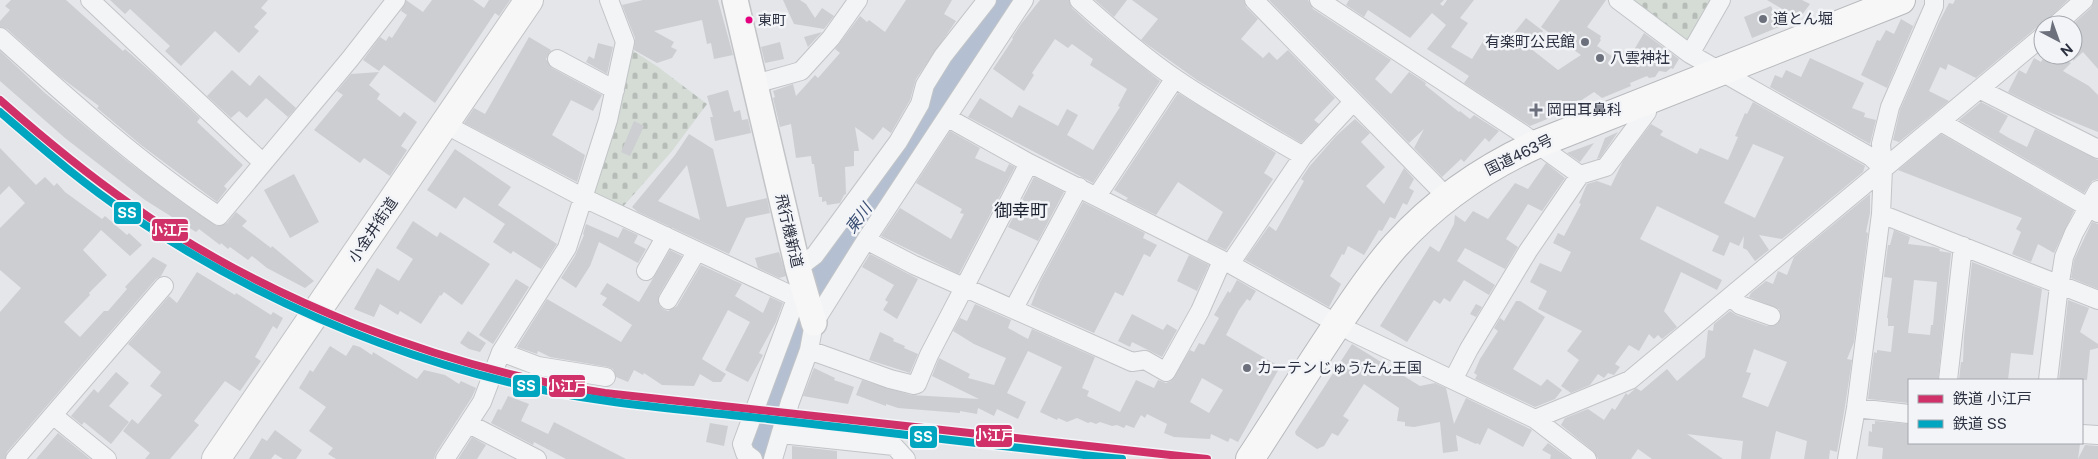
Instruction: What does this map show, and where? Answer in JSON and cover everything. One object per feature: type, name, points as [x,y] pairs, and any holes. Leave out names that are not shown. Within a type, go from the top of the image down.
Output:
[{"type":"main road","name":"小金井街道","points":[[216,459],[529,0]]},
{"type":"main road","name":"国道463号","points":[[1250,459],[1375,270],[1396,245],[1447,197],[1488,169],[1537,144],[1901,0]]},
{"type":"street","points":[[0,37],[71,100],[171,183],[219,216],[262,162],[350,59],[396,0]]},
{"type":"street","points":[[445,459],[469,424],[488,389],[500,352],[567,248],[584,198],[615,90],[625,42],[609,0]]},
{"type":"street","name":"飛行機新道","points":[[735,0],[809,308],[812,338],[773,459]]},
{"type":"street","points":[[754,84],[801,71],[831,38],[858,0]]},
{"type":"street","points":[[798,268],[815,255],[898,142],[920,104],[925,85],[943,56],[987,0]]},
{"type":"street","points":[[809,308],[866,240],[1024,0]]},
{"type":"street","points":[[1078,0],[1133,48],[1175,78],[1303,156]]},
{"type":"street","points":[[1254,0],[1447,197]]},
{"type":"street","points":[[1320,0],[1537,144],[1580,175]]},
{"type":"street","points":[[1618,0],[1690,54],[1871,158],[1883,168]]},
{"type":"street","points":[[1690,54],[1721,0]]},
{"type":"street","points":[[1847,459],[1856,408],[1881,214],[1883,168],[1881,144],[1890,107],[1934,6],[1934,0]]},
{"type":"street","points":[[2067,15],[2084,0]]},
{"type":"street","points":[[97,2],[262,162]]},
{"type":"street","points":[[1535,419],[1630,380],[2033,44]]},
{"type":"street","points":[[557,59],[615,90]]},
{"type":"street","points":[[1097,196],[1175,78]]},
{"type":"street","points":[[1979,89],[2098,149]]},
{"type":"street","points":[[866,240],[914,265],[1132,362],[1145,360],[1166,372],[1226,262],[1303,156],[1353,102]]},
{"type":"street","points":[[1453,380],[1469,349],[1528,251],[1580,175],[1606,167],[1647,112],[1643,102]]},
{"type":"street","points":[[948,118],[1029,163],[1226,262],[1337,325],[1535,419],[1586,459]]},
{"type":"street","points":[[1940,122],[2094,210]]},
{"type":"street","points":[[443,126],[452,128],[584,198],[793,296],[809,308]]},
{"type":"street","points":[[809,350],[890,380],[917,384],[1029,163]]},
{"type":"street","points":[[1014,308],[1079,187]]},
{"type":"street","points":[[2048,379],[2064,257],[2074,233],[2094,210],[2098,190]]},
{"type":"street","points":[[1881,214],[2098,300]]},
{"type":"street","points":[[646,271],[666,236]]},
{"type":"street","points":[[1948,379],[1964,246]]},
{"type":"street","points":[[668,300],[697,251]]},
{"type":"street","points":[[15,459],[164,286]]},
{"type":"street","points":[[1731,297],[1740,305],[1771,316]]},
{"type":"street","points":[[750,457],[743,450],[742,444],[793,308],[809,308]]},
{"type":"street","points":[[500,352],[538,366],[606,377]]},
{"type":"street","points":[[1856,408],[1908,414]]},
{"type":"street","points":[[54,416],[107,459]]},
{"type":"street","points":[[469,424],[536,459]]},
{"type":"street","points":[[780,434],[894,446],[906,459]]},
{"type":"street","points":[[2083,434],[2098,436]]},
{"type":"green space","points":[[1629,0],[1715,0],[1690,45]]},
{"type":"green space","points":[[629,48],[707,104],[672,151],[620,210],[589,198]]},
{"type":"building","points":[[11,0],[66,0],[123,51],[125,49],[150,71],[200,118],[197,122],[243,165],[224,186],[227,189],[217,202],[141,145],[97,108],[99,106],[59,76],[7,29],[0,27],[0,21],[10,10],[5,6]]},
{"type":"building","points":[[110,0],[268,0],[261,8],[267,13],[254,27],[259,31],[239,53],[215,31],[181,66],[165,51],[170,46],[130,9],[125,14]]},
{"type":"building","points":[[406,0],[423,12],[432,0],[473,0],[484,8],[489,0],[510,0],[499,16],[495,13],[435,103],[384,65],[379,71],[363,60],[380,37],[386,41],[389,36],[392,38],[407,15],[401,11]]},
{"type":"building","points":[[643,0],[718,0],[733,55],[714,59],[711,43],[707,44],[702,20],[654,31],[674,42],[671,47],[677,50],[672,58],[657,63],[634,50],[635,38],[622,5]]},
{"type":"building","points":[[783,0],[800,0],[806,4],[815,18],[822,8],[834,16],[824,29],[794,24]]},
{"type":"building","points":[[906,0],[952,0],[944,14],[956,21],[916,79],[910,100],[891,133],[883,127],[873,140],[855,127],[859,151],[854,151],[854,166],[845,167],[846,194],[840,203],[827,205],[826,201],[822,202],[822,197],[819,197],[811,156],[796,158],[791,124],[780,127],[773,91],[793,84],[796,96],[815,75],[818,78],[840,53],[835,49],[860,16],[885,32]]},
{"type":"building","points":[[1040,0],[1069,0],[1072,8],[1095,29],[1160,81],[1093,183],[968,117],[980,98],[1012,118],[1019,105],[1058,126],[1067,109],[1078,115],[1067,135],[1093,150],[1120,107],[1118,106],[1127,89],[1090,65],[1093,59],[1072,44],[1068,48],[1055,39],[1032,73],[1034,75],[1024,91],[993,69],[1021,24]]},
{"type":"building","points":[[1095,0],[1127,0],[1114,17]]},
{"type":"building","points":[[1132,0],[1244,0],[1246,7],[1258,19],[1241,39],[1263,58],[1269,52],[1277,60],[1288,50],[1335,98],[1314,120],[1319,124],[1301,143],[1197,80],[1141,40],[1158,19]]},
{"type":"building","points":[[1269,0],[1308,0],[1313,9],[1391,60],[1375,79],[1391,94],[1409,72],[1426,83],[1425,85],[1459,112],[1470,119],[1474,115],[1499,131],[1489,142],[1485,138],[1464,162],[1461,159],[1442,177],[1414,148],[1424,129],[1409,143]]},
{"type":"building","points":[[1349,0],[1444,0],[1440,4],[1443,6],[1447,0],[1474,0],[1460,18],[1468,23],[1451,47],[1472,59],[1489,32],[1506,43],[1526,18],[1543,31],[1530,48],[1558,70],[1581,55],[1541,27],[1560,0],[1606,0],[1587,27],[1601,36],[1597,46],[1625,65],[1644,33],[1679,59],[1673,69],[1671,68],[1666,72],[1659,71],[1655,77],[1649,78],[1647,76],[1630,83],[1631,86],[1602,98],[1594,92],[1562,113],[1530,126],[1464,83],[1469,76],[1427,49],[1446,25],[1432,13],[1410,38],[1368,10],[1364,17],[1346,5]]},
{"type":"building","points":[[1767,0],[1802,0],[1810,4],[1799,19]]},
{"type":"building","points":[[1955,0],[2068,0],[2052,15],[2033,15],[2033,30],[1976,78],[1948,64],[1946,70],[1940,67],[1929,91],[1949,101],[1899,142],[1893,140],[1900,110],[1939,22],[1949,3],[1953,4]]},
{"type":"building","points":[[2094,0],[2098,0],[2098,69],[2083,52],[2083,15],[2091,8]]},
{"type":"building","points":[[1771,6],[1779,27],[1752,38],[1744,17]]},
{"type":"building","points":[[1919,13],[1887,88],[1861,75],[1877,40],[1880,41],[1886,30],[1894,34],[1901,19],[1913,26]]},
{"type":"building","points":[[822,32],[808,47],[804,37]]},
{"type":"building","points":[[529,37],[551,50],[546,59],[552,68],[602,95],[593,111],[571,100],[552,135],[585,155],[577,182],[464,123],[474,108],[485,114]]},
{"type":"building","points":[[780,42],[784,59],[765,63],[761,47]]},
{"type":"building","points":[[598,43],[613,47],[607,74],[586,62],[589,56],[594,59]]},
{"type":"building","points":[[0,51],[45,93],[127,161],[184,204],[217,226],[227,223],[236,212],[247,221],[242,226],[271,248],[272,246],[314,281],[305,288],[267,268],[252,256],[248,260],[230,247],[228,249],[221,243],[220,245],[199,229],[196,232],[145,200],[65,138],[0,81]]},
{"type":"building","points":[[1810,58],[1864,83],[1852,108],[1865,113],[1864,117],[1876,120],[1870,144],[1770,87],[1775,75],[1782,78],[1786,70],[1801,77]]},
{"type":"building","points":[[2033,60],[2033,65],[2069,65],[2063,71],[2089,86],[2098,95],[2098,132],[2044,110],[2008,92],[2019,70],[2026,74]]},
{"type":"building","points":[[232,70],[250,86],[259,75],[296,108],[288,117],[266,98],[247,118],[239,111],[231,118],[207,96]]},
{"type":"building","points":[[379,72],[369,85],[380,94],[377,99],[400,117],[404,112],[417,122],[401,146],[407,150],[390,176],[364,158],[360,163],[314,130],[343,95],[337,91],[351,74]]},
{"type":"building","points":[[728,90],[734,112],[740,110],[742,120],[748,119],[751,133],[715,141],[710,117],[713,117],[707,96]]},
{"type":"building","points":[[1178,93],[1276,153],[1264,173],[1273,179],[1226,250],[1207,241],[1223,212],[1178,182],[1156,215],[1126,200],[1128,198],[1114,190]]},
{"type":"building","points":[[1753,102],[1865,166],[1863,172],[1782,239],[1759,235],[1769,250],[1755,261],[1747,250],[1743,248],[1744,236],[1739,246],[1730,242],[1724,256],[1712,251],[1719,236],[1657,206],[1640,239],[1722,280],[1717,290],[1681,272],[1664,311],[1677,327],[1662,339],[1658,335],[1654,339],[1649,334],[1639,351],[1629,345],[1615,364],[1620,367],[1614,375],[1608,373],[1604,378],[1598,374],[1590,385],[1571,393],[1561,386],[1579,360],[1567,351],[1582,331],[1538,309],[1547,291],[1530,282],[1540,263],[1561,272],[1571,252],[1553,243],[1558,233],[1564,236],[1581,204],[1579,203],[1587,184],[1597,181],[1611,186],[1623,161],[1651,124],[1663,131],[1660,135],[1697,154],[1700,148],[1728,160],[1738,137],[1735,136],[1745,113],[1747,114]],"holes":[[[1753,144],[1784,157],[1755,218],[1724,203]]]},
{"type":"building","points":[[1981,102],[2008,116],[1999,132],[2027,147],[2035,129],[2098,160],[2098,179],[2092,181],[2084,193],[1959,120]]},
{"type":"building","points":[[1355,119],[1370,133],[1361,142],[1385,167],[1366,186],[1384,204],[1404,168],[1414,179],[1409,188],[1414,191],[1407,205],[1403,203],[1395,219],[1390,217],[1382,231],[1379,230],[1364,255],[1348,246],[1344,255],[1342,254],[1330,276],[1341,284],[1329,307],[1245,260],[1269,226],[1276,231],[1304,181],[1301,179],[1309,167],[1336,136]]},
{"type":"building","points":[[634,121],[644,126],[630,156],[621,152]]},
{"type":"building","points":[[950,131],[980,148],[975,158],[1005,172],[1009,164],[1015,167],[959,274],[881,236],[900,208],[951,239],[964,214],[960,213],[962,209],[916,183]]},
{"type":"building","points":[[1618,132],[1600,158],[1597,159],[1605,138]]},
{"type":"building","points":[[689,134],[713,149],[727,207],[767,198],[770,213],[746,218],[729,254],[638,212],[632,207],[675,155]],"holes":[[[687,165],[700,220],[658,201]]]},
{"type":"building","points":[[1941,134],[2074,211],[2054,253],[2038,244],[2031,262],[2012,254],[2021,232],[2016,229],[2022,218],[1898,170]]},
{"type":"building","points":[[1594,143],[1580,162],[1567,153]]},
{"type":"building","points":[[0,148],[36,185],[45,177],[54,186],[57,183],[65,192],[102,219],[105,216],[142,245],[130,256],[101,230],[83,250],[107,275],[64,322],[80,337],[104,311],[108,311],[127,289],[125,287],[153,257],[167,265],[161,276],[156,279],[7,452],[5,459],[0,459],[0,312],[21,288],[0,270],[0,228],[25,203],[9,186],[0,195]]},
{"type":"building","points":[[455,149],[511,187],[498,205],[557,244],[541,269],[513,251],[511,254],[493,242],[505,224],[464,197],[456,209],[427,190]]},
{"type":"building","points":[[1546,163],[1565,178],[1542,211],[1528,204],[1506,239],[1518,247],[1505,269],[1465,248],[1457,261],[1495,285],[1489,295],[1464,280],[1450,302],[1444,298],[1440,304],[1434,300],[1407,342],[1380,326],[1430,246],[1439,252],[1454,224],[1455,215],[1465,222],[1473,211],[1488,219],[1515,183],[1528,189]]},
{"type":"building","points":[[294,174],[319,222],[290,238],[264,190]]},
{"type":"building","points":[[1034,177],[1064,192],[1038,241],[1008,227]]},
{"type":"building","points":[[1870,194],[1870,213],[1866,232],[1868,233],[1854,342],[1847,359],[1852,360],[1845,406],[1837,452],[1830,450],[1829,459],[1804,459],[1807,441],[1776,431],[1770,459],[1741,459],[1743,441],[1687,434],[1723,459],[1652,459],[1638,449],[1631,459],[1598,459],[1593,451],[1561,425],[1565,418],[1588,409],[1604,420],[1612,408],[1615,410],[1626,393],[1628,395],[1636,388],[1641,391],[1667,369],[1677,381],[1705,357],[1708,330],[1713,331],[1714,324],[1730,311],[1767,326],[1777,324],[1781,315],[1779,309],[1749,297],[1751,293],[1766,281],[1773,284],[1778,271],[1787,275],[1794,257]],"holes":[[[1754,349],[1787,362],[1768,407],[1742,397],[1751,373],[1746,372]]]},
{"type":"building","points":[[1083,202],[1145,233],[1143,238],[1157,245],[1150,257],[1144,254],[1123,296],[1115,292],[1094,333],[1031,305],[1040,282]]},
{"type":"building","points":[[413,221],[437,237],[440,232],[490,264],[462,305],[444,292],[421,324],[400,311],[398,315],[380,304],[374,317],[354,309],[377,268],[399,281],[413,259],[396,248]]},
{"type":"building","points":[[2092,222],[2098,224],[2098,289],[2071,278],[2074,260]]},
{"type":"building","points":[[586,224],[618,238],[623,228],[638,235],[634,243],[646,249],[638,263],[599,242],[590,266],[576,288],[561,278],[575,256],[584,235]]},
{"type":"building","points":[[1894,230],[1910,237],[1908,244],[1934,247],[1940,249],[1939,251],[1951,253],[1938,379],[1908,379],[1908,403],[1868,399],[1874,352],[1877,353],[1877,350],[1891,352],[1894,326],[1888,326],[1887,318],[1892,278],[1884,277],[1888,245],[1890,245]],"holes":[[[1914,280],[1937,282],[1933,325],[1931,325],[1930,335],[1908,333]]]},
{"type":"building","points":[[670,250],[682,256],[659,295],[659,305],[663,309],[668,311],[677,306],[701,265],[742,284],[735,296],[763,313],[770,297],[783,303],[776,322],[759,353],[763,355],[748,382],[725,370],[750,322],[728,310],[702,359],[726,374],[721,382],[713,382],[700,374],[694,386],[662,385],[644,373],[643,375],[634,370],[628,382],[616,377],[613,369],[608,367],[550,357],[538,351],[537,354],[517,347],[547,299],[621,342],[632,325],[602,305],[607,298],[600,294],[607,283],[639,302]]},
{"type":"building","points":[[779,252],[786,276],[779,278],[758,268],[755,258]]},
{"type":"building","points":[[870,254],[918,279],[897,319],[883,310],[888,302],[885,300],[894,285],[862,267]]},
{"type":"building","points":[[1189,255],[1209,265],[1197,291],[1177,281]]},
{"type":"building","points":[[1972,262],[2042,289],[2033,355],[2011,353],[2008,379],[1959,379],[1961,362],[1963,362]]},
{"type":"building","points":[[197,272],[271,315],[273,312],[283,318],[277,329],[273,326],[255,357],[261,361],[240,391],[225,381],[194,421],[199,425],[170,459],[145,459],[150,453],[123,431],[132,419],[138,424],[162,395],[150,386],[161,372],[128,344],[169,296],[177,303]]},
{"type":"building","points":[[516,279],[529,287],[493,344],[479,335]]},
{"type":"building","points":[[1237,280],[1256,291],[1250,301],[1247,299],[1239,310],[1226,335],[1280,367],[1238,442],[1230,438],[1228,442],[1211,434],[1210,439],[1174,437],[1164,433],[1167,424],[1147,414],[1145,418],[1141,415],[1134,428],[1126,425],[1124,428],[1117,425],[1112,426],[1100,422],[1096,424],[1088,423],[1077,418],[1067,422],[1058,418],[1057,420],[1040,412],[1062,367],[1028,351],[1007,393],[1026,402],[1018,419],[997,409],[994,416],[978,408],[977,414],[960,411],[960,413],[898,408],[886,404],[886,406],[856,395],[862,380],[911,395],[979,399],[932,376],[939,358],[970,374],[968,378],[994,385],[1006,358],[974,344],[953,331],[960,318],[967,321],[975,304],[1011,320],[1008,328],[1028,339],[1032,329],[1095,357],[1082,388],[1089,391],[1087,396],[1120,412],[1136,380],[1154,388],[1158,380],[1166,383],[1171,381],[1190,350],[1194,352],[1199,343],[1204,345],[1219,318],[1214,315],[1228,291],[1230,293]],"holes":[[[1202,378],[1223,390],[1209,413],[1190,402]]]},
{"type":"building","points":[[2068,300],[2089,308],[2080,332],[2098,344],[2098,348],[2090,350],[2087,380],[2059,379]]},
{"type":"building","points":[[1516,301],[1520,301],[1545,317],[1513,369],[1541,386],[1547,379],[1562,390],[1555,399],[1535,407],[1475,379],[1477,375],[1474,373],[1480,359],[1498,331],[1494,328],[1500,318],[1504,321]]},
{"type":"building","points":[[1476,304],[1482,307],[1476,317],[1470,314]]},
{"type":"building","points":[[1132,314],[1163,330],[1167,324],[1177,330],[1162,357],[1132,342],[1130,347],[1118,341]]},
{"type":"building","points":[[468,331],[486,343],[480,352],[469,349],[460,343]]},
{"type":"building","points":[[880,332],[894,339],[893,341],[905,346],[904,348],[918,354],[910,373],[869,360]]},
{"type":"building","points":[[1352,344],[1420,386],[1435,383],[1446,388],[1454,424],[1466,398],[1532,430],[1523,447],[1488,428],[1480,445],[1456,435],[1458,451],[1443,453],[1440,422],[1414,427],[1405,426],[1405,422],[1397,421],[1399,408],[1364,384],[1343,416],[1349,420],[1338,436],[1332,433],[1324,446],[1317,449],[1296,435],[1295,432]]},
{"type":"building","points":[[353,345],[372,355],[373,352],[417,379],[424,370],[445,375],[459,384],[461,381],[476,388],[434,459],[336,459],[328,454],[333,448],[309,431],[326,407],[299,388],[310,370],[313,372],[330,346],[346,356]]},
{"type":"building","points":[[814,368],[835,378],[834,380],[854,387],[848,404],[803,396]]},
{"type":"building","points":[[116,372],[129,383],[109,406],[129,422],[111,444],[84,422],[82,425],[71,416],[94,389],[98,393]]},
{"type":"building","points":[[508,396],[529,404],[521,421],[548,434],[554,422],[626,459],[566,459],[534,442],[533,445],[491,423],[498,409],[501,410]]},
{"type":"building","points":[[1875,421],[1908,424],[1908,444],[2080,444],[2078,459],[1882,459],[1883,448],[1868,446],[1869,431],[1872,432],[1872,424],[1875,424]]},
{"type":"building","points":[[710,423],[728,426],[724,446],[706,442]]},
{"type":"building","points":[[275,430],[302,450],[296,459],[283,459],[275,454],[271,459],[249,459],[262,438],[267,441]]},
{"type":"building","points":[[58,433],[90,459],[36,459]]},
{"type":"building","points":[[472,437],[486,445],[477,459],[458,459]]},
{"type":"building","points":[[1548,443],[1570,459],[1550,459],[1551,455],[1542,450]]},
{"type":"building","points":[[2085,445],[2098,446],[2098,459],[2078,459]]},
{"type":"building","points":[[792,446],[837,451],[837,459],[792,459]]},
{"type":"waterway","name":"東川","points":[[754,459],[795,334],[821,274],[834,250],[882,186],[925,120],[950,71],[995,12],[1007,0]]},
{"type":"rail line","name":"小江戸","points":[[0,100],[113,192],[182,239],[238,271],[297,299],[357,325],[419,348],[543,382],[605,393],[1207,459]]},
{"type":"rail line","name":"SS","points":[[0,112],[94,189],[172,242],[264,293],[361,336],[410,354],[512,383],[607,401],[1122,459]]},
{"type":"place","name":"道とん堀","points":[[1763,19]]},
{"type":"place","name":"東町","points":[[749,20]]},
{"type":"place","name":"有楽町公民館","points":[[1585,42]]},
{"type":"place","name":"八雲神社","points":[[1600,58]]},
{"type":"place","name":"岡田耳鼻科","points":[[1536,110]]},
{"type":"place","name":"カーテンじゅうたん王国","points":[[1247,368]]},
{"type":"district","name":"御幸町","points":[[1021,211]]}]
